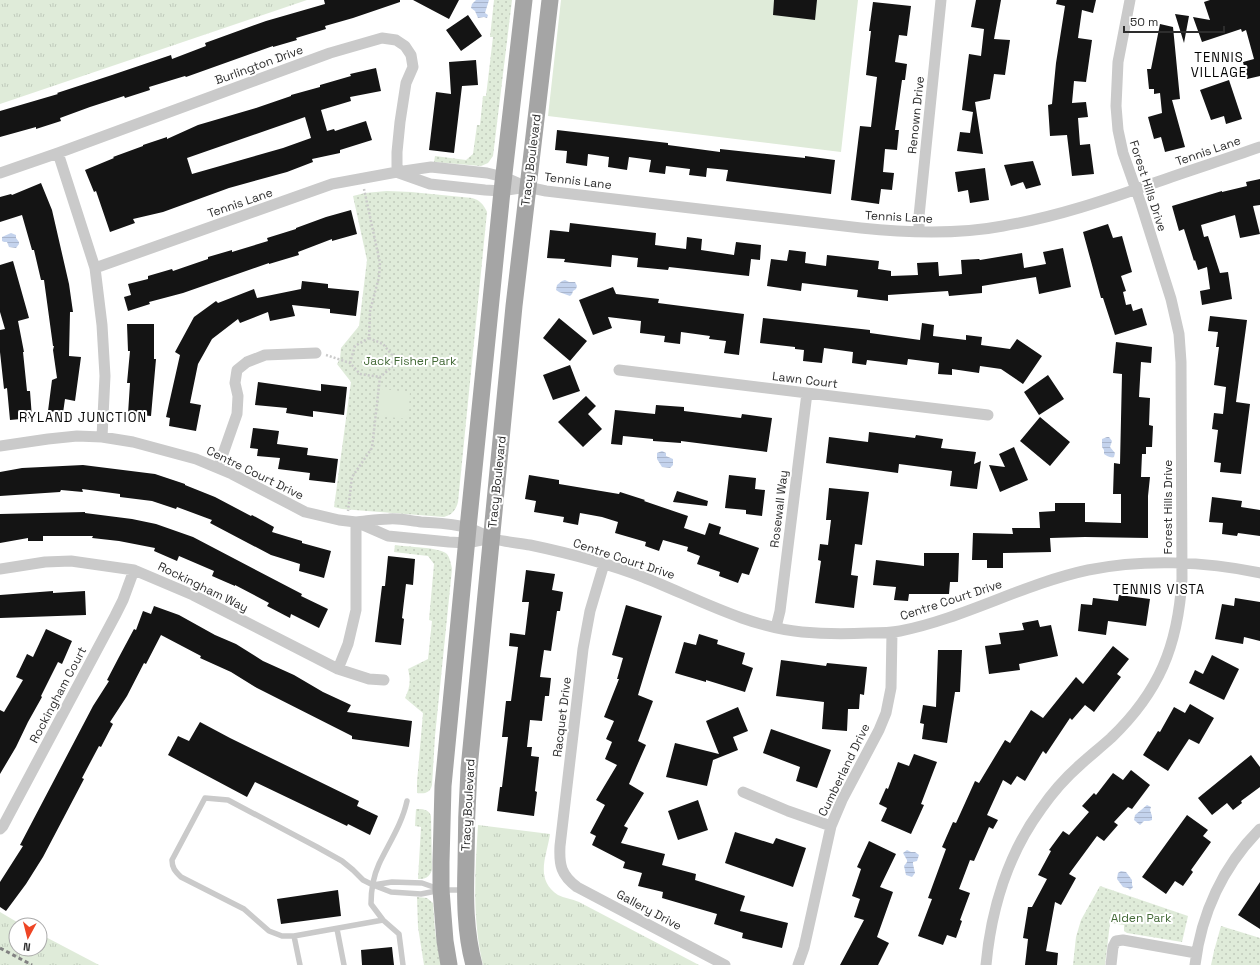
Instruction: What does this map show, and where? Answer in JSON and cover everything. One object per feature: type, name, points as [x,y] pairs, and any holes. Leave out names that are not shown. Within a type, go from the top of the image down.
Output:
[{"type":"main road","name":"Tracy Boulevard","points":[[450,965],[444,930],[441,890],[443,786],[503,184],[524,0]]},
{"type":"main road","name":"Tracy Boulevard","points":[[474,965],[468,935],[465,890],[469,769],[514,306],[550,0]]},
{"type":"street","name":"Renown Drive","points":[[919,232],[919,216],[941,0]]},
{"type":"street","name":"Forest Hills Drive","points":[[986,965],[992,923],[997,903],[1010,867],[1029,828],[1040,810],[1059,786],[1080,765],[1109,740],[1139,708],[1151,690],[1164,665],[1177,623],[1180,602],[1181,563],[1181,362],[1179,334],[1171,299],[1136,190],[1122,153],[1118,130],[1116,106],[1118,62],[1130,0]]},
{"type":"street","name":"Burlington Drive","points":[[0,173],[330,53],[382,38],[396,40],[405,46],[411,55],[413,67],[406,83],[400,122],[397,172]]},
{"type":"street","name":"Tennis Lane","points":[[397,172],[430,184],[485,190],[503,184],[546,191],[861,228],[890,231],[952,232],[1002,227],[1065,212],[1136,190],[1260,147]]},
{"type":"street","points":[[58,153],[95,268],[102,325],[105,376],[102,437]]},
{"type":"street","name":"Tennis Lane","points":[[95,268],[332,184],[431,167],[487,172],[503,184]]},
{"type":"street","points":[[218,468],[237,414],[238,396],[235,383],[237,370],[247,362],[265,355],[316,353]]},
{"type":"street","name":"Lawn Court","points":[[619,370],[988,415]]},
{"type":"street","name":"Rosewall Way","points":[[776,627],[780,611],[807,393]]},
{"type":"street","name":"Centre Court Drive","points":[[0,446],[77,436],[102,437],[133,442],[189,457],[218,468],[305,512],[351,522],[388,536],[449,542],[467,535]]},
{"type":"street","name":"Centre Court Drive","points":[[351,522],[389,519],[450,524],[467,535],[492,538],[532,546],[604,564],[669,587],[733,615],[800,632],[841,634],[892,632],[902,630],[946,618],[1057,578],[1089,570],[1158,563],[1181,563],[1206,564],[1260,572]]},
{"type":"street","points":[[338,669],[348,644],[356,610],[351,522]]},
{"type":"street","name":"Rockingham Way","points":[[0,569],[45,562],[71,561],[134,570],[193,595],[338,669],[369,679],[384,680]]},
{"type":"street","name":"Racquet Drive","points":[[564,875],[560,862],[560,846],[583,649],[590,611],[604,564]]},
{"type":"street","name":"Rockingham Court","points":[[0,829],[3,826],[115,616],[123,600],[134,570]]},
{"type":"street","name":"Cumberland Drive","points":[[798,965],[804,948],[831,826],[842,800],[879,730],[886,713],[891,688],[892,632]]},
{"type":"street","points":[[743,792],[788,812],[831,826]]},
{"type":"street","points":[[1195,965],[1196,953],[1204,921],[1227,869],[1260,829]]},
{"type":"street","name":"Gallery Drive","points":[[564,875],[577,887],[725,965]]},
{"type":"street","points":[[1111,965],[1113,947],[1116,941],[1123,940],[1196,953]]},
{"type":"lane","points":[[383,920],[294,936],[282,936],[269,931],[244,909],[180,877],[174,871],[172,860],[205,798],[228,800],[317,846],[342,861],[354,870],[363,880],[391,892],[421,894],[441,890],[465,890]]},
{"type":"lane","points":[[403,965],[399,934],[383,920],[371,904],[373,885],[378,865],[401,823],[407,801]]},
{"type":"lane","points":[[373,885],[392,882],[422,883],[441,890]]},
{"type":"lane","points":[[337,929],[344,965]]},
{"type":"lane","points":[[294,936],[300,965]]},
{"type":"path","points":[[365,193],[380,263],[379,277],[370,311],[369,338]]},
{"type":"path","points":[[350,363],[355,346],[369,338]]},
{"type":"path","points":[[340,359],[350,363],[360,374],[380,376],[392,367],[392,355],[383,344],[369,338]]},
{"type":"path","points":[[351,522],[352,477],[372,448],[380,376]]},
{"type":"green space","points":[[0,0],[307,0],[0,104]]},
{"type":"green space","points":[[494,0],[512,0],[493,156],[488,163],[481,166],[434,162],[435,156],[466,160],[473,154],[477,125],[480,125],[483,96],[486,96],[493,37],[490,37]]},
{"type":"green space","points":[[561,0],[858,0],[841,152],[548,116]]},
{"type":"green space","name":"Jack Fisher Park","points":[[387,191],[472,198],[481,203],[487,212],[458,502],[453,512],[444,517],[342,509],[334,507],[351,382],[337,364],[340,359],[341,348],[359,326],[367,260],[353,196],[365,193]]},
{"type":"green space","points":[[381,389],[410,392],[408,419],[378,416]]},
{"type":"green space","points":[[395,545],[443,552],[447,554],[452,569],[435,736],[432,785],[427,792],[422,793],[417,793],[417,782],[423,713],[405,698],[410,684],[408,669],[428,659],[432,621],[429,620],[434,564],[428,556],[394,552]]},
{"type":"green space","points":[[416,809],[423,809],[431,816],[432,870],[428,876],[420,879],[418,879],[421,827],[415,826]]},
{"type":"green space","points":[[478,825],[550,834],[545,859],[544,874],[546,882],[551,889],[558,895],[579,902],[699,965],[483,965],[477,930],[475,895]]},
{"type":"green space","name":"Alden Park","points":[[1100,886],[1188,916],[1182,942],[1127,933],[1124,931],[1124,925],[1110,923],[1105,965],[1073,965],[1076,937],[1081,920]]},
{"type":"green space","points":[[417,897],[427,898],[433,903],[435,931],[441,965],[424,965],[418,927]]},
{"type":"green space","points":[[0,912],[8,917],[8,957],[48,957],[48,938],[99,965],[0,965]]},
{"type":"green space","points":[[1221,926],[1260,938],[1260,965],[1211,965]]},
{"type":"water","points":[[476,0],[489,0],[485,13],[488,15],[487,18],[478,18],[475,11],[471,8],[472,4]]},
{"type":"water","points":[[11,233],[16,235],[19,242],[16,248],[9,247],[7,242],[2,241],[2,237]]},
{"type":"water","points":[[565,280],[575,282],[577,286],[570,296],[556,290],[557,285]]},
{"type":"water","points":[[1109,437],[1112,441],[1110,447],[1115,453],[1114,457],[1104,454],[1102,439]]},
{"type":"water","points":[[662,451],[666,453],[666,456],[673,459],[673,465],[670,468],[662,467],[657,459],[657,453]]},
{"type":"water","points":[[1147,805],[1151,807],[1150,810],[1152,820],[1144,821],[1140,825],[1134,820],[1135,815]]},
{"type":"water","points":[[907,850],[915,852],[919,855],[917,861],[913,862],[915,873],[912,877],[906,875],[904,866],[907,860],[903,853]]},
{"type":"water","points":[[1121,871],[1126,872],[1132,880],[1133,887],[1130,890],[1123,887],[1117,879],[1118,873]]},
{"type":"building","points":[[324,0],[400,0],[400,2],[325,26],[326,29],[296,38],[297,40],[273,46],[186,77],[185,76],[149,87],[150,90],[125,98],[124,96],[90,107],[60,118],[61,121],[36,129],[36,127],[0,137],[0,111],[58,94],[57,93],[171,55],[172,59],[206,46],[205,43],[266,21],[325,4]]},
{"type":"building","points":[[413,0],[459,0],[449,19]]},
{"type":"building","points":[[774,0],[817,0],[815,20],[773,15]]},
{"type":"building","points":[[976,0],[1001,0],[994,39],[1010,40],[1005,75],[994,74],[990,99],[975,102],[983,154],[957,151],[960,132],[970,133],[973,112],[962,110],[969,54],[981,56],[984,29],[971,27]]},
{"type":"building","points":[[1057,0],[1096,0],[1093,13],[1082,10],[1078,38],[1092,40],[1086,82],[1074,81],[1072,103],[1086,102],[1088,117],[1078,118],[1080,145],[1090,144],[1094,174],[1072,176],[1067,135],[1050,136],[1048,105],[1052,104],[1056,63],[1065,6],[1056,4]]},
{"type":"building","points":[[1210,0],[1260,0],[1260,76],[1247,79],[1243,62],[1254,59],[1246,30],[1242,32],[1241,29],[1202,42],[1193,17],[1210,20],[1204,2]]},
{"type":"building","points":[[873,2],[911,6],[907,36],[899,35],[895,62],[907,64],[905,80],[902,80],[895,130],[899,130],[897,150],[885,149],[883,172],[894,173],[892,190],[881,189],[879,204],[851,200],[860,126],[871,127],[877,77],[866,75],[871,31],[869,31]]},
{"type":"building","points":[[1175,14],[1189,16],[1184,43]]},
{"type":"building","points":[[468,15],[482,36],[461,51],[446,30]]},
{"type":"building","points":[[1160,24],[1173,27],[1180,99],[1172,100],[1185,147],[1165,152],[1161,137],[1154,139],[1148,117],[1162,113],[1160,93],[1154,94],[1154,89],[1149,89],[1147,69],[1151,69]]},
{"type":"building","points":[[476,60],[478,85],[462,86],[454,153],[429,150],[436,92],[451,94],[449,62]]},
{"type":"building","points":[[376,68],[381,91],[350,97],[351,101],[321,110],[327,131],[334,129],[335,131],[366,121],[372,140],[340,150],[340,153],[312,159],[313,162],[287,172],[229,188],[163,212],[133,219],[135,223],[110,232],[96,191],[94,192],[85,170],[143,145],[167,137],[167,139],[198,125],[320,87],[320,85],[351,76],[350,74]],"holes":[[[305,117],[311,138],[283,148],[192,174],[187,158]]]},
{"type":"building","points":[[1229,80],[1242,119],[1226,124],[1224,116],[1211,120],[1200,90]]},
{"type":"building","points":[[557,130],[668,143],[668,145],[720,152],[720,149],[835,160],[831,194],[726,181],[728,170],[707,168],[706,177],[689,175],[690,169],[666,166],[665,174],[649,172],[651,160],[629,157],[627,170],[608,167],[609,157],[588,154],[587,166],[566,163],[567,151],[555,150]]},
{"type":"building","points":[[1033,161],[1041,185],[1026,189],[1023,182],[1011,186],[1004,165]]},
{"type":"building","points":[[985,168],[989,200],[970,203],[968,190],[958,192],[955,172]]},
{"type":"building","points":[[1260,179],[1260,205],[1253,206],[1260,234],[1240,238],[1235,215],[1201,225],[1204,237],[1208,236],[1220,273],[1228,272],[1232,299],[1202,305],[1200,291],[1210,289],[1207,267],[1198,270],[1184,229],[1179,231],[1172,206],[1222,191],[1247,186],[1246,182]]},
{"type":"building","points":[[41,183],[52,210],[69,284],[73,312],[70,312],[69,356],[81,357],[75,401],[65,399],[63,413],[48,411],[52,380],[57,378],[53,350],[54,346],[44,280],[41,280],[34,250],[32,250],[22,215],[0,222],[0,197],[12,195]]},
{"type":"building","points":[[351,210],[357,234],[332,241],[332,239],[298,252],[299,255],[269,263],[183,293],[149,302],[150,304],[128,311],[124,297],[131,295],[128,284],[148,279],[148,276],[172,269],[173,271],[208,259],[208,257],[232,250],[232,252],[268,241],[267,238],[296,229],[326,217]]},
{"type":"building","points":[[570,223],[656,233],[655,245],[686,249],[687,237],[702,239],[701,250],[734,255],[736,242],[761,245],[760,260],[751,259],[749,276],[669,267],[668,270],[637,267],[638,258],[612,255],[611,267],[564,262],[565,259],[547,258],[550,230],[569,232]]},
{"type":"building","points":[[1108,224],[1113,238],[1122,236],[1132,272],[1121,276],[1126,291],[1123,292],[1126,305],[1131,304],[1133,311],[1142,308],[1147,325],[1115,335],[1103,298],[1101,298],[1083,232]]},
{"type":"building","points":[[1063,248],[1071,287],[1039,294],[1036,277],[982,286],[982,293],[949,296],[948,291],[888,295],[888,301],[857,297],[858,290],[802,283],[801,291],[767,286],[771,259],[787,261],[789,250],[806,252],[805,263],[826,266],[827,255],[879,261],[878,269],[891,271],[891,276],[918,275],[917,263],[938,262],[939,276],[962,274],[961,260],[980,260],[1022,253],[1024,268],[1046,264],[1043,252]]},
{"type":"building","points":[[13,261],[29,318],[18,321],[24,352],[27,391],[30,391],[32,418],[10,420],[7,388],[4,389],[0,352],[0,330],[5,329],[0,312],[0,265]]},
{"type":"building","points":[[302,281],[328,284],[328,288],[359,291],[356,316],[330,313],[330,309],[292,305],[295,316],[270,321],[268,312],[240,323],[238,319],[212,339],[198,364],[190,403],[201,405],[196,431],[169,426],[170,418],[166,417],[180,355],[175,352],[194,317],[216,301],[218,303],[254,289],[257,298],[301,289]]},
{"type":"building","points":[[613,287],[616,294],[659,299],[658,303],[744,314],[739,355],[724,353],[726,341],[709,339],[710,336],[681,332],[680,344],[664,342],[665,336],[640,333],[641,321],[608,317],[612,328],[593,335],[579,300]]},
{"type":"building","points":[[1210,316],[1247,320],[1236,402],[1250,404],[1241,474],[1220,472],[1221,463],[1214,462],[1218,430],[1212,429],[1214,413],[1223,414],[1226,387],[1214,385],[1219,347],[1216,347],[1218,332],[1208,331]]},
{"type":"building","points":[[559,318],[587,341],[570,361],[543,338]]},
{"type":"building","points":[[763,318],[870,330],[870,333],[920,340],[922,323],[934,325],[933,336],[966,340],[966,335],[982,337],[981,345],[1010,349],[1017,339],[1042,356],[1023,384],[1001,369],[980,366],[979,373],[952,369],[952,375],[938,374],[939,363],[908,359],[907,365],[867,360],[866,365],[852,363],[853,352],[824,348],[822,363],[803,361],[804,350],[795,349],[795,347],[760,343]]},
{"type":"building","points":[[127,324],[154,324],[154,359],[156,359],[151,416],[128,414],[130,383],[127,383],[130,351],[128,351]]},
{"type":"building","points":[[1116,342],[1152,347],[1151,363],[1141,362],[1139,397],[1150,398],[1149,425],[1153,426],[1152,447],[1146,447],[1146,454],[1142,454],[1141,477],[1150,477],[1148,496],[1148,538],[1050,538],[1051,552],[1003,553],[1003,568],[987,568],[987,560],[972,560],[973,533],[1013,534],[1012,528],[1040,528],[1039,512],[1055,511],[1055,503],[1085,503],[1085,522],[1121,523],[1121,494],[1113,494],[1114,463],[1120,464],[1122,374],[1113,373]]},
{"type":"building","points":[[570,365],[580,391],[553,400],[543,375]]},
{"type":"building","points":[[1048,375],[1064,399],[1039,415],[1024,392]]},
{"type":"building","points":[[258,382],[321,391],[321,384],[347,387],[344,415],[313,411],[313,417],[286,413],[287,408],[255,405]]},
{"type":"building","points":[[586,396],[596,406],[588,414],[602,429],[583,447],[558,422]]},
{"type":"building","points":[[656,405],[684,407],[684,411],[741,418],[742,414],[772,418],[767,452],[681,441],[681,443],[653,441],[653,439],[623,436],[622,445],[611,444],[615,410],[655,414]]},
{"type":"building","points":[[1040,417],[1070,442],[1050,466],[1020,441]]},
{"type":"building","points":[[253,428],[279,431],[277,444],[308,448],[307,455],[338,459],[335,483],[309,480],[310,473],[278,469],[280,458],[257,456],[258,449],[250,448]]},
{"type":"building","points":[[869,432],[915,438],[916,435],[943,439],[941,448],[976,452],[974,464],[981,461],[977,489],[950,486],[952,471],[899,464],[898,473],[826,463],[829,437],[868,442]]},
{"type":"building","points":[[1014,447],[1028,480],[1000,492],[989,465],[1005,467],[999,454]]},
{"type":"building","points":[[83,465],[155,474],[185,484],[215,497],[274,527],[272,532],[302,541],[302,543],[331,551],[324,578],[299,571],[300,564],[271,555],[210,523],[212,520],[177,507],[176,509],[152,501],[120,497],[120,494],[82,489],[83,492],[61,490],[60,492],[0,496],[0,472],[22,468]]},
{"type":"building","points":[[529,475],[559,480],[559,484],[619,494],[620,492],[645,500],[644,501],[688,516],[684,528],[705,535],[709,523],[721,527],[719,534],[759,548],[749,575],[742,573],[738,583],[719,576],[720,572],[697,564],[700,556],[687,551],[688,547],[663,540],[659,551],[645,546],[646,542],[615,533],[618,522],[602,517],[580,513],[578,525],[563,522],[564,517],[534,512],[536,501],[525,499]]},
{"type":"building","points":[[729,475],[756,478],[755,489],[765,490],[762,516],[746,514],[746,510],[725,508]]},
{"type":"building","points":[[829,488],[869,492],[862,545],[855,544],[851,575],[858,576],[854,608],[815,603],[821,561],[818,560],[820,544],[828,545],[831,520],[826,520]]},
{"type":"building","points":[[677,491],[708,501],[707,506],[673,502]]},
{"type":"building","points":[[1212,497],[1242,501],[1241,507],[1260,510],[1260,536],[1238,533],[1237,536],[1222,534],[1223,523],[1209,522]]},
{"type":"building","points":[[85,512],[156,524],[193,537],[302,594],[301,596],[328,609],[319,628],[291,614],[290,618],[267,606],[269,603],[235,585],[212,576],[214,571],[179,556],[177,561],[154,551],[155,548],[119,541],[92,538],[93,536],[43,536],[43,541],[28,541],[28,538],[0,543],[0,514]]},
{"type":"building","points":[[924,553],[959,553],[958,582],[950,582],[949,594],[909,594],[908,601],[894,600],[896,587],[873,585],[876,560],[924,566]]},
{"type":"building","points":[[388,556],[415,559],[413,585],[406,584],[402,618],[404,619],[401,645],[375,642],[382,586],[385,586]]},
{"type":"building","points":[[526,570],[555,574],[552,590],[563,592],[560,611],[557,611],[551,651],[544,650],[540,677],[551,678],[549,696],[545,696],[542,721],[530,720],[527,747],[532,747],[531,756],[539,757],[534,816],[497,811],[500,787],[502,787],[508,737],[502,737],[506,701],[511,701],[518,647],[509,646],[510,633],[525,635],[529,602],[522,602]]},
{"type":"building","points":[[53,591],[53,593],[85,591],[86,615],[0,618],[0,595]]},
{"type":"building","points":[[1119,595],[1150,599],[1146,626],[1108,621],[1106,635],[1078,631],[1081,604],[1092,605],[1093,598],[1118,601]]},
{"type":"building","points":[[1235,598],[1260,602],[1260,641],[1244,637],[1243,644],[1215,639],[1222,604],[1234,606]]},
{"type":"building","points":[[626,605],[662,616],[638,695],[653,701],[638,741],[646,745],[629,784],[644,793],[624,826],[628,828],[621,843],[665,854],[662,865],[696,874],[695,880],[745,896],[740,911],[788,923],[782,948],[742,938],[743,933],[714,924],[717,914],[662,898],[663,892],[638,886],[642,873],[623,868],[625,862],[592,845],[596,836],[590,833],[605,805],[596,800],[617,765],[605,759],[612,742],[606,739],[614,721],[604,717],[619,679],[617,679],[623,658],[612,655]]},
{"type":"building","points":[[154,606],[179,615],[215,635],[236,644],[263,661],[294,675],[323,692],[351,705],[347,712],[412,721],[409,747],[352,739],[352,736],[257,688],[231,672],[200,658],[201,656],[161,635],[146,664],[144,663],[127,696],[110,722],[113,724],[82,778],[84,779],[43,857],[26,884],[6,911],[0,907],[0,882],[23,846],[20,845],[93,706],[109,681],[107,680],[134,629],[136,630],[143,611],[151,614]]},
{"type":"building","points":[[1038,620],[1040,627],[1051,625],[1058,656],[1019,664],[1020,670],[989,674],[985,646],[1001,644],[999,633],[1024,630],[1022,623]]},
{"type":"building","points":[[46,629],[72,641],[62,664],[58,662],[41,696],[42,697],[0,774],[0,710],[4,712],[23,680],[16,677],[27,654],[33,657]]},
{"type":"building","points":[[699,634],[718,640],[717,644],[745,653],[742,664],[753,668],[745,692],[706,680],[706,682],[675,673],[684,642],[696,645]]},
{"type":"building","points":[[1113,646],[1129,659],[1117,674],[1121,677],[1094,712],[1085,705],[1072,720],[1070,718],[1046,754],[1043,751],[1025,781],[1017,776],[1011,785],[1003,780],[987,815],[998,820],[993,829],[989,827],[974,861],[970,860],[959,889],[970,893],[960,920],[962,921],[956,938],[947,935],[943,945],[918,936],[932,899],[928,898],[946,849],[942,847],[953,822],[956,823],[975,781],[979,783],[1005,740],[1010,743],[1031,710],[1043,718],[1076,677],[1083,684]]},
{"type":"building","points":[[938,650],[962,650],[960,692],[955,692],[947,743],[922,739],[924,724],[920,723],[923,705],[936,707]]},
{"type":"building","points":[[1212,655],[1239,669],[1224,700],[1189,683],[1195,670],[1203,674]]},
{"type":"building","points":[[781,660],[826,666],[827,663],[867,667],[864,695],[860,694],[859,709],[848,709],[847,731],[822,729],[824,702],[776,696]]},
{"type":"building","points":[[1190,704],[1214,718],[1199,744],[1189,739],[1168,771],[1143,755],[1158,731],[1160,732],[1174,707],[1185,713]]},
{"type":"building","points":[[738,707],[748,731],[733,737],[738,750],[713,760],[707,786],[666,777],[675,743],[719,754],[706,721]]},
{"type":"building","points":[[200,722],[359,801],[357,806],[378,816],[370,835],[348,824],[347,826],[255,782],[247,797],[168,755],[178,736],[189,741]]},
{"type":"building","points":[[771,729],[831,750],[817,788],[796,781],[800,767],[763,753]]},
{"type":"building","points":[[914,754],[937,762],[921,804],[924,805],[911,834],[881,821],[887,808],[879,804],[886,788],[888,789],[898,762],[909,766]]},
{"type":"building","points":[[1251,755],[1260,767],[1260,787],[1241,801],[1242,803],[1233,810],[1227,803],[1212,815],[1198,798]]},
{"type":"building","points":[[1131,770],[1150,785],[1132,809],[1128,807],[1114,822],[1118,825],[1104,841],[1097,836],[1069,874],[1076,878],[1061,905],[1055,902],[1046,951],[1058,953],[1057,965],[1025,965],[1028,939],[1023,938],[1028,907],[1032,907],[1047,879],[1038,875],[1051,851],[1049,850],[1063,831],[1069,835],[1089,812],[1082,806],[1094,793],[1096,795],[1113,773],[1123,780]]},
{"type":"building","points":[[698,800],[708,830],[678,840],[668,811]]},
{"type":"building","points":[[1187,815],[1208,830],[1203,836],[1211,842],[1191,870],[1193,872],[1183,886],[1175,881],[1166,894],[1142,877]]},
{"type":"building","points":[[735,832],[773,844],[776,838],[806,848],[793,887],[725,863]]},
{"type":"building","points":[[869,841],[896,854],[880,887],[893,892],[877,937],[889,943],[878,965],[840,965],[864,920],[854,917],[860,899],[852,896],[861,869],[857,867]]},
{"type":"building","points":[[1260,882],[1260,929],[1238,915]]},
{"type":"building","points":[[338,890],[341,916],[281,924],[277,899]]},
{"type":"building","points":[[392,947],[394,965],[362,965],[361,950]]},
{"type":"railway","points":[[0,948],[32,965]]},
{"type":"district","name":"TENNIS VILLAGE","points":[[1219,64]]},
{"type":"district","name":"RYLAND JUNCTION","points":[[83,417]]},
{"type":"district","name":"TENNIS VISTA","points":[[1159,589]]}]
